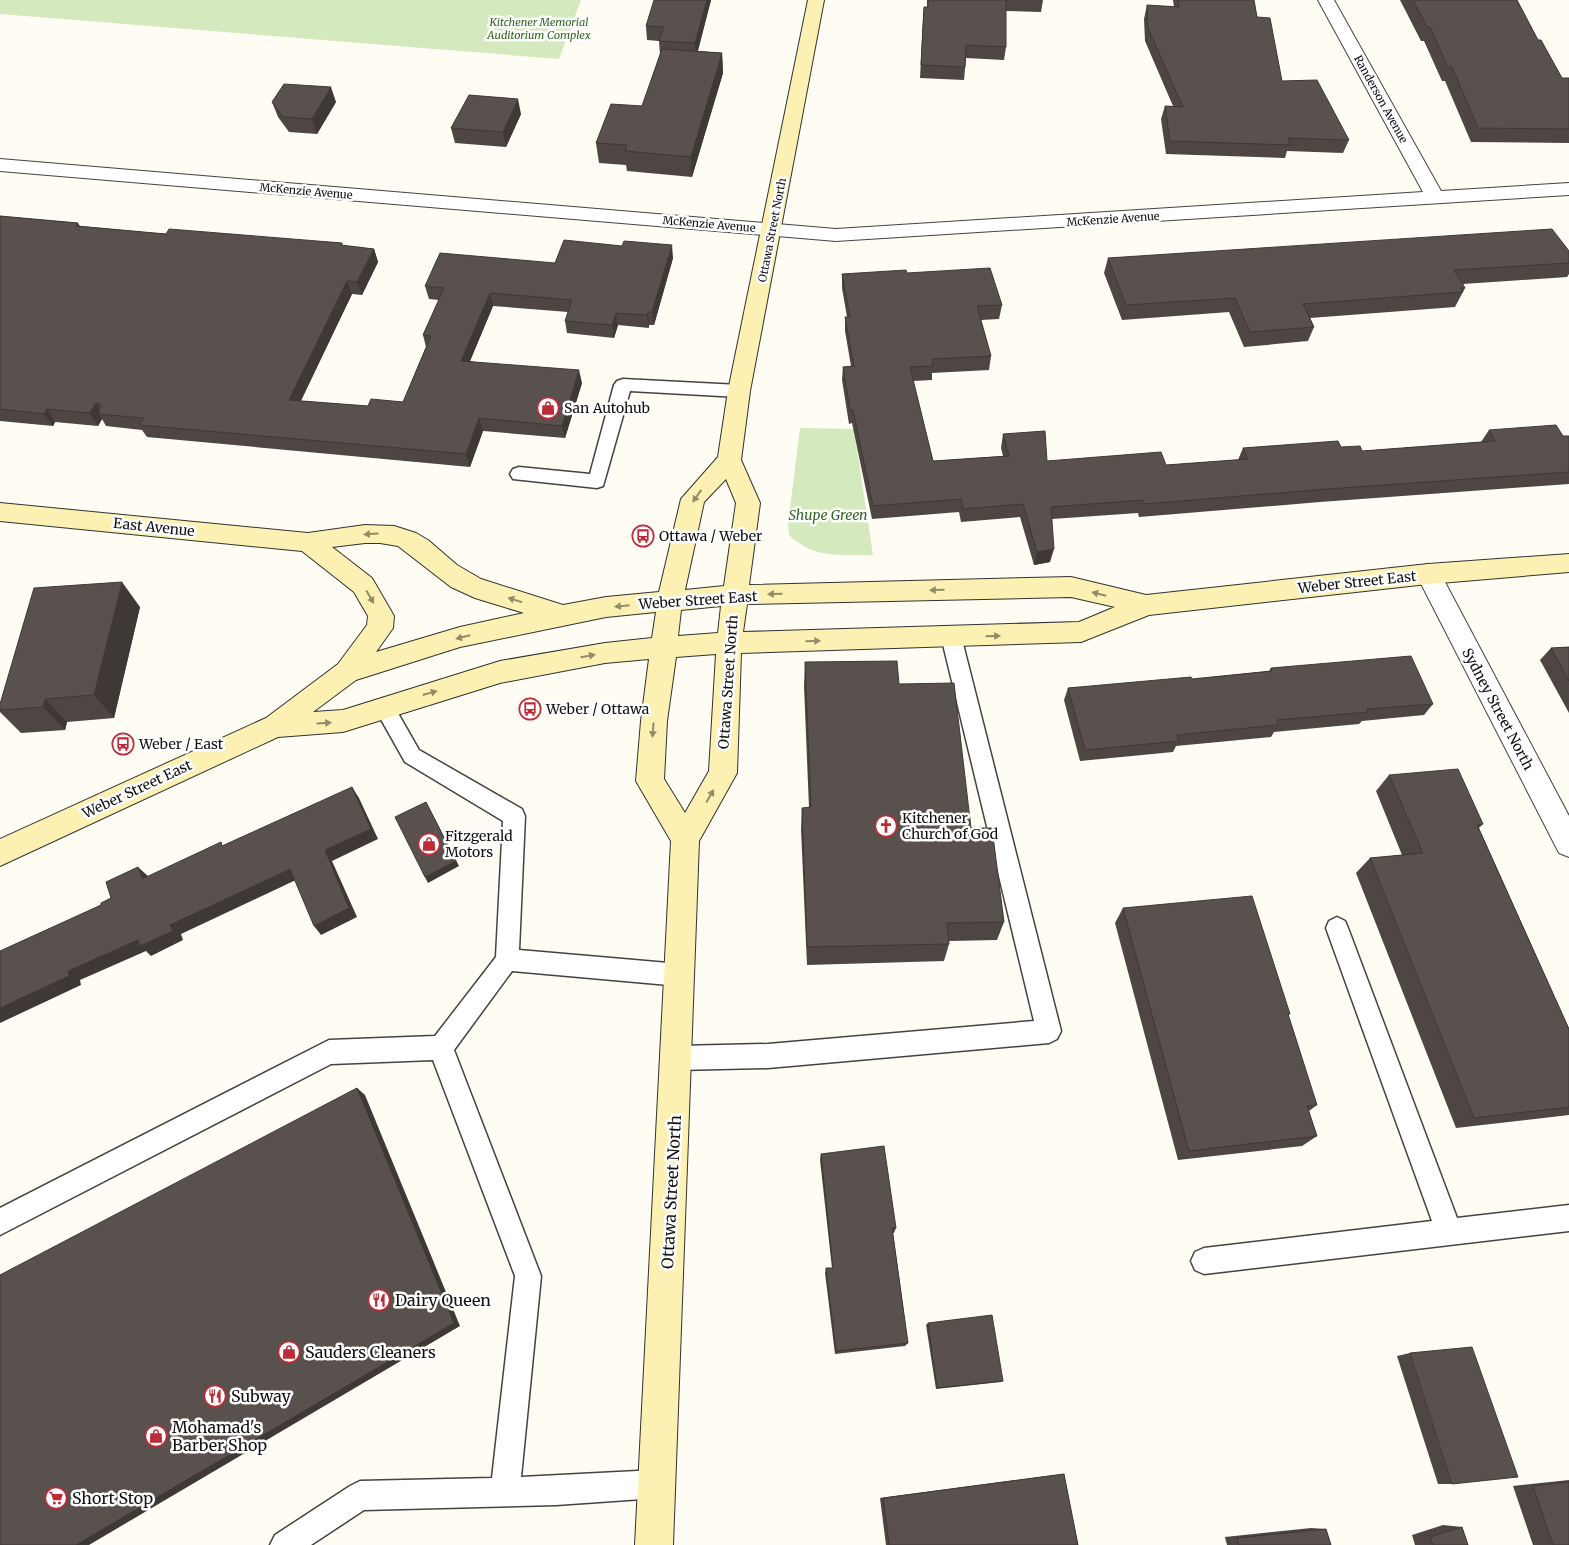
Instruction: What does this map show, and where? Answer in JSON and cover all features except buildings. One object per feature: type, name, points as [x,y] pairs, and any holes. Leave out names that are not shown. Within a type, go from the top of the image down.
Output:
[{"type":"main road","name":"Ottawa Street North","points":[[654,1545],[686,839],[723,774],[729,643],[734,595],[748,503],[729,460],[739,391],[816,0]]},
{"type":"main road","points":[[686,839],[650,781],[654,720],[670,601],[693,499],[729,460]]},
{"type":"main road","name":"East Avenue","points":[[0,512],[308,542],[350,535],[382,533],[406,539],[418,546],[440,568],[461,580],[562,615]]},
{"type":"main road","points":[[308,542],[363,585],[381,616],[380,628],[347,672]]},
{"type":"main road","name":"Weber Street East","points":[[275,726],[343,721],[500,672],[605,653],[729,643],[1082,632],[1146,605],[1428,574],[1569,563]]},
{"type":"main road","name":"Weber Street East","points":[[0,853],[275,726],[347,672],[460,637],[606,607],[734,595],[1071,587],[1146,605]]},
{"type":"street","name":"Randerson Avenue","points":[[1326,0],[1435,198]]},
{"type":"street","name":"McKenzie Avenue","points":[[0,165],[836,235],[1569,189]]},
{"type":"street","name":"Sydney Street North","points":[[1428,574],[1569,844]]},
{"type":"lane","points":[[519,474],[597,481],[623,385],[739,391]]},
{"type":"lane","points":[[677,1058],[768,1056],[1049,1030],[951,636]]},
{"type":"lane","points":[[384,707],[412,756],[514,816],[507,960],[441,1048]]},
{"type":"lane","points":[[1337,928],[1449,1233]]},
{"type":"lane","points":[[507,960],[680,975]]},
{"type":"lane","points":[[0,1222],[329,1052],[441,1048]]},
{"type":"lane","points":[[441,1048],[528,1276],[505,1492]]},
{"type":"lane","points":[[1204,1261],[1569,1218]]},
{"type":"lane","points":[[285,1545],[360,1496],[556,1491],[656,1484]]},
{"type":"green space","name":"Kitchener Memorial Auditorium Complex","points":[[0,0],[581,0],[559,59],[0,14]]},
{"type":"green space","name":"Shupe Green","points":[[800,428],[854,429],[873,555],[839,555],[818,552],[798,543],[789,535],[788,525]]},
{"type":"place","name":"San Autohub","points":[[548,408]]},
{"type":"place","name":"Ottawa / Weber","points":[[643,536]]},
{"type":"place","name":"Weber / Ottawa","points":[[530,709]]},
{"type":"place","name":"Weber / East","points":[[123,744]]},
{"type":"place","name":"Kitchener Church of God","points":[[886,826]]},
{"type":"place","name":"Fitzgerald Motors","points":[[429,844]]},
{"type":"place","name":"Dairy Queen","points":[[379,1300]]},
{"type":"place","name":"Sauders Cleaners","points":[[289,1352]]},
{"type":"place","name":"Subway","points":[[215,1396]]},
{"type":"place","name":"Mohamad's Barber Shop","points":[[156,1436]]},
{"type":"place","name":"Short Stop","points":[[56,1498]]}]
